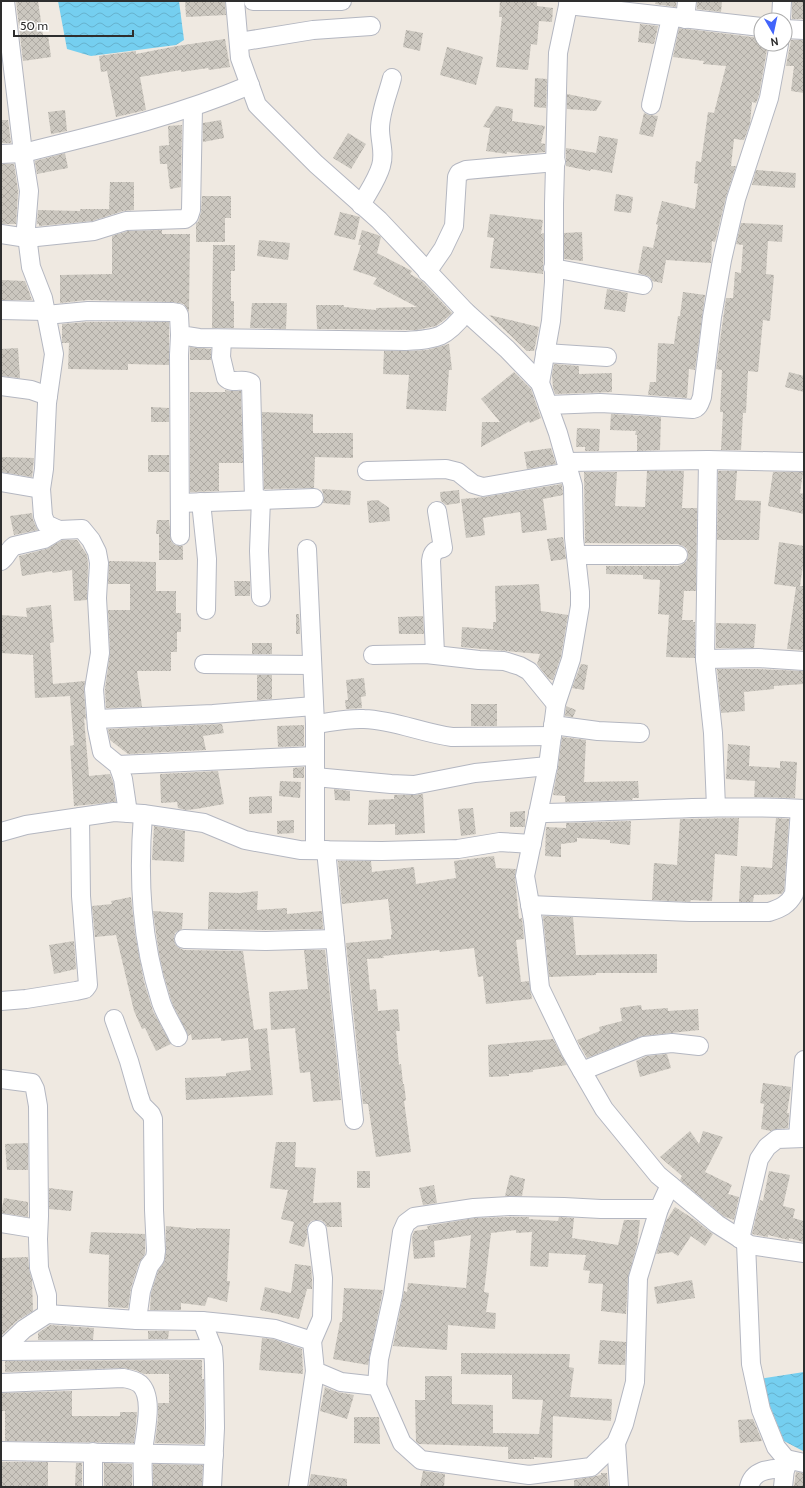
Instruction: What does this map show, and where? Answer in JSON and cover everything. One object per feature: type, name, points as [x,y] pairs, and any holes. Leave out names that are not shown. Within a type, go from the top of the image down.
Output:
[{"type":"street","points":[[235,1],[240,58],[257,105],[316,164],[379,220],[466,312],[507,349],[540,383],[558,433],[573,486],[574,538],[580,606],[571,659],[556,704],[548,766],[525,876],[533,921],[540,988],[571,1052],[604,1109],[658,1175],[717,1224],[750,1245],[804,1253]]},
{"type":"street","points":[[253,1],[342,1]]},
{"type":"street","points":[[651,105],[678,18],[688,1]]},
{"type":"street","points":[[781,12],[782,1]]},
{"type":"street","points":[[540,383],[551,321],[554,268],[554,204],[556,162],[555,128],[558,53],[568,3],[678,18],[753,26]]},
{"type":"street","points":[[4,8],[9,98],[23,153],[29,191],[26,228],[31,267],[43,298],[54,354],[48,396],[44,469],[41,489],[43,516],[46,524],[59,530],[82,530],[91,540],[97,552],[99,563],[97,598],[100,653],[94,689],[102,752],[118,765],[136,814],[141,848],[144,934],[161,1003],[178,1037]]},
{"type":"street","points":[[239,42],[313,30],[371,26]]},
{"type":"street","points":[[793,29],[804,30]]},
{"type":"street","points":[[548,405],[600,403],[693,409],[697,409],[699,406],[702,397],[712,317],[722,260],[736,199],[769,98],[778,52]]},
{"type":"street","points":[[361,205],[377,177],[382,164],[383,150],[380,122],[392,78]]},
{"type":"street","points":[[1,154],[23,153],[151,120],[217,99],[250,85]]},
{"type":"street","points":[[1,234],[27,238],[94,231],[126,222],[185,219],[189,216],[191,210],[193,107]]},
{"type":"street","points":[[427,272],[443,249],[454,226],[457,176],[459,173],[466,170],[556,162]]},
{"type":"street","points":[[554,268],[643,285]]},
{"type":"street","points":[[1,310],[46,313],[88,311],[178,313],[180,335],[180,536]]},
{"type":"street","points":[[180,335],[222,339],[252,338],[362,341],[426,340],[442,336],[454,327],[466,312]]},
{"type":"street","points":[[222,339],[221,357],[226,378],[232,382],[248,381],[251,383],[258,499],[261,597]]},
{"type":"street","points":[[545,353],[607,357]]},
{"type":"street","points":[[1,386],[31,390],[48,396]]},
{"type":"street","points":[[708,460],[705,659],[713,733],[716,807]]},
{"type":"street","points":[[367,471],[446,469],[458,472],[473,484],[483,487],[568,467],[708,460],[804,460]]},
{"type":"street","points":[[1,482],[41,489]]},
{"type":"street","points":[[180,503],[314,498]]},
{"type":"street","points":[[201,502],[207,559],[206,610]]},
{"type":"street","points":[[434,654],[431,561],[435,550],[443,548],[437,511]]},
{"type":"street","points":[[1,561],[14,546],[44,539],[59,530]]},
{"type":"street","points":[[307,549],[315,724],[315,777],[321,850],[335,939],[354,1120]]},
{"type":"street","points":[[576,555],[678,555]]},
{"type":"street","points":[[373,655],[434,654],[479,660],[504,661],[520,666],[529,671],[556,704]]},
{"type":"street","points":[[705,659],[758,658],[804,661]]},
{"type":"street","points":[[204,664],[312,665]]},
{"type":"street","points":[[97,719],[212,714],[314,706]]},
{"type":"street","points":[[315,724],[364,719],[384,721],[437,735],[452,736],[552,730],[640,733]]},
{"type":"street","points":[[118,765],[315,756]]},
{"type":"street","points":[[315,777],[414,785],[475,773],[548,766]]},
{"type":"street","points":[[530,905],[690,912],[770,912],[780,909],[789,903],[794,894],[802,809],[716,807],[538,813]]},
{"type":"street","points":[[1,832],[26,825],[114,812],[204,823],[245,840],[300,850],[382,851],[451,849],[500,842],[532,844]]},
{"type":"street","points":[[1,1001],[26,999],[76,991],[85,989],[88,985],[81,896],[80,817]]},
{"type":"street","points":[[184,939],[266,941],[335,939]]},
{"type":"street","points":[[114,1020],[129,1061],[142,1105],[151,1114],[153,1119],[156,1251],[155,1258],[149,1266],[141,1291],[137,1320]]},
{"type":"street","points":[[582,1071],[644,1046],[672,1043],[699,1046]]},
{"type":"street","points":[[783,1487],[786,1463],[776,1447],[761,1410],[750,1364],[743,1241],[759,1159],[767,1147],[778,1139],[801,1138],[804,1060]]},
{"type":"street","points":[[1,1079],[32,1083],[35,1089],[38,1106],[39,1268],[47,1295],[47,1314]]},
{"type":"street","points":[[658,1209],[510,1206],[474,1208],[414,1217],[406,1222],[402,1232],[393,1295],[380,1359],[377,1386],[402,1443],[421,1460],[528,1481],[591,1467],[616,1442],[624,1424],[635,1382],[638,1278],[658,1209],[670,1184]]},
{"type":"street","points":[[1,1224],[38,1229]]},
{"type":"street","points":[[298,1487],[315,1371],[312,1341],[322,1318],[323,1278],[317,1230]]},
{"type":"street","points":[[1,1351],[24,1330],[47,1314],[137,1320],[202,1321],[275,1330],[312,1341]]},
{"type":"street","points":[[202,1321],[213,1349],[215,1428],[212,1487]]},
{"type":"street","points":[[1,1351],[213,1349]]},
{"type":"street","points":[[315,1371],[341,1382],[377,1386]]},
{"type":"street","points":[[1,1384],[123,1378],[141,1384],[146,1395],[149,1413],[143,1453],[143,1487]]},
{"type":"street","points":[[616,1442],[619,1487]]},
{"type":"street","points":[[1,1450],[214,1455]]},
{"type":"street","points":[[93,1452],[93,1487]]},
{"type":"street","points":[[749,1487],[750,1481],[758,1472],[786,1463],[804,1463]]},
{"type":"water","points":[[58,1],[179,1],[184,40],[176,45],[91,56],[67,49]]},
{"type":"water","points":[[804,1372],[803,1451],[784,1441],[759,1379]]},
{"type":"building","points":[[16,1],[38,1],[43,35],[48,35],[51,57],[23,61]]},
{"type":"building","points":[[185,1],[225,1],[226,15],[186,17]]},
{"type":"building","points":[[500,1],[537,1],[537,6],[553,8],[552,22],[539,21],[537,45],[531,44],[528,70],[496,67],[502,17],[499,17]]},
{"type":"building","points":[[656,1],[676,1],[676,7],[655,4]]},
{"type":"building","points":[[697,1],[722,1],[721,12],[697,9]]},
{"type":"building","points":[[792,1],[804,1],[804,19],[793,19]]},
{"type":"building","points":[[640,24],[658,26],[654,44],[638,42]]},
{"type":"building","points":[[679,28],[753,37],[753,52],[767,52],[759,95],[756,103],[752,102],[750,124],[744,140],[734,139],[731,166],[736,166],[726,197],[715,242],[712,241],[711,263],[666,260],[662,283],[652,281],[650,277],[638,273],[643,246],[653,248],[658,225],[656,224],[662,201],[695,209],[698,184],[694,183],[696,161],[701,162],[708,112],[714,113],[726,66],[703,64],[704,61],[673,57]]},
{"type":"building","points":[[406,30],[423,33],[420,51],[403,47]]},
{"type":"building","points":[[225,39],[230,67],[209,70],[208,68],[181,72],[181,70],[140,77],[146,110],[116,117],[107,71],[101,72],[99,56],[136,51],[136,54]]},
{"type":"building","points":[[793,40],[804,40],[804,93],[791,91],[794,66],[786,66],[789,52],[793,52]]},
{"type":"building","points":[[447,47],[483,57],[476,85],[440,75]]},
{"type":"building","points":[[535,78],[547,79],[546,108],[534,107]]},
{"type":"building","points":[[567,94],[602,101],[596,111],[567,109]]},
{"type":"building","points":[[496,106],[513,109],[512,121],[545,126],[541,143],[545,144],[545,152],[524,154],[507,152],[507,154],[486,151],[490,128],[483,127]]},
{"type":"building","points":[[65,110],[67,131],[51,134],[48,112]]},
{"type":"building","points":[[644,113],[658,116],[653,137],[639,134]]},
{"type":"building","points":[[1,120],[8,120],[11,143],[1,143]]},
{"type":"building","points":[[221,120],[224,138],[203,142],[203,123]]},
{"type":"building","points":[[182,125],[181,187],[170,189],[167,164],[160,164],[159,146],[169,145],[168,126]]},
{"type":"building","points":[[348,133],[366,144],[351,169],[333,158]]},
{"type":"building","points":[[599,136],[618,139],[612,173],[591,169],[590,171],[566,166],[566,148],[596,153]]},
{"type":"building","points":[[65,153],[68,168],[37,174],[35,161]]},
{"type":"building","points":[[1,164],[14,164],[18,191],[16,224],[1,224]]},
{"type":"building","points":[[756,170],[796,173],[795,188],[752,185]]},
{"type":"building","points":[[110,182],[134,182],[134,210],[123,211],[92,221],[39,226],[39,224],[37,224],[38,210],[80,211],[80,209],[109,209]]},
{"type":"building","points":[[616,194],[633,197],[631,213],[614,211]]},
{"type":"building","points":[[202,196],[231,196],[231,218],[225,218],[225,242],[196,242],[196,223],[198,222],[201,213]]},
{"type":"building","points":[[340,212],[360,217],[355,240],[334,235]]},
{"type":"building","points":[[490,214],[543,220],[541,234],[544,233],[543,274],[490,268],[494,238],[487,237]]},
{"type":"building","points":[[741,223],[783,225],[782,242],[768,241],[766,274],[774,275],[770,321],[763,320],[758,372],[748,371],[746,413],[743,413],[741,450],[721,450],[723,412],[720,412],[722,370],[716,369],[726,298],[733,298],[735,272],[741,273],[743,245],[736,244]]},
{"type":"building","points":[[162,230],[162,234],[190,234],[189,312],[184,304],[172,302],[88,300],[60,303],[60,275],[112,274],[112,236],[128,231]]},
{"type":"building","points":[[362,230],[381,237],[377,253],[412,271],[410,274],[422,281],[452,313],[436,326],[416,330],[317,329],[316,305],[344,305],[344,307],[376,310],[376,308],[417,307],[373,284],[377,278],[353,270],[361,245],[358,245]]},
{"type":"building","points":[[582,232],[583,261],[564,259],[564,233]]},
{"type":"building","points":[[259,240],[290,243],[288,260],[257,256]]},
{"type":"building","points":[[213,245],[235,245],[235,271],[231,271],[231,301],[234,301],[234,328],[212,328]]},
{"type":"building","points":[[1,280],[25,281],[32,300],[1,300]]},
{"type":"building","points":[[607,289],[628,293],[625,312],[604,309]]},
{"type":"building","points":[[683,292],[705,295],[695,370],[689,369],[687,398],[648,395],[650,382],[656,382],[658,343],[674,344]]},
{"type":"building","points":[[252,303],[287,303],[286,329],[250,328]]},
{"type":"building","points":[[489,315],[539,327],[534,351],[527,351]]},
{"type":"building","points":[[88,322],[169,322],[169,365],[128,364],[128,370],[68,369],[69,343],[62,343],[62,324]]},
{"type":"building","points":[[449,344],[452,370],[449,370],[446,411],[406,409],[409,375],[383,374],[384,351],[427,350]]},
{"type":"building","points":[[190,347],[211,349],[211,360],[190,360]]},
{"type":"building","points":[[18,348],[20,378],[2,376],[1,349]]},
{"type":"building","points":[[554,364],[579,366],[579,374],[612,373],[612,392],[555,394],[552,374]]},
{"type":"building","points":[[514,372],[531,389],[541,418],[530,423],[529,421],[481,447],[482,422],[500,422],[481,399]]},
{"type":"building","points":[[789,372],[804,376],[804,392],[785,387]]},
{"type":"building","points":[[225,390],[241,391],[243,463],[219,463],[219,491],[190,492],[190,392],[225,392]]},
{"type":"building","points":[[151,407],[169,408],[169,422],[151,422]]},
{"type":"building","points":[[262,412],[313,414],[313,433],[353,433],[353,458],[315,457],[314,488],[264,489]]},
{"type":"building","points":[[611,414],[661,417],[660,450],[637,451],[636,431],[610,430]]},
{"type":"building","points":[[577,428],[600,429],[599,451],[585,451],[585,447],[576,447]]},
{"type":"building","points":[[551,448],[556,464],[527,469],[524,452]]},
{"type":"building","points":[[148,455],[169,455],[169,472],[148,472]]},
{"type":"building","points":[[1,457],[34,458],[32,477],[1,472]]},
{"type":"building","points":[[647,471],[684,471],[682,508],[697,508],[696,591],[684,591],[682,620],[693,620],[693,622],[695,622],[695,658],[666,657],[669,615],[658,614],[660,580],[643,579],[643,575],[606,574],[606,566],[678,566],[687,561],[687,549],[678,544],[585,543],[584,472],[617,472],[615,506],[645,507]]},
{"type":"building","points":[[718,471],[737,471],[735,500],[761,501],[759,540],[717,540]]},
{"type":"building","points":[[773,472],[803,472],[800,493],[804,494],[804,514],[768,506]]},
{"type":"building","points":[[562,484],[563,495],[543,499],[547,530],[522,533],[520,512],[483,518],[485,535],[466,538],[461,499],[485,497]]},
{"type":"building","points":[[322,489],[351,491],[350,505],[323,503],[324,497]]},
{"type":"building","points":[[459,490],[460,503],[446,505],[441,501],[440,492]]},
{"type":"building","points":[[378,500],[389,508],[390,521],[369,523],[367,501]]},
{"type":"building","points":[[32,513],[33,520],[38,530],[14,535],[10,516]]},
{"type":"building","points":[[157,520],[169,520],[171,541],[175,545],[183,546],[183,560],[159,560],[159,534],[156,534]]},
{"type":"building","points":[[563,537],[566,559],[551,561],[547,539]]},
{"type":"building","points":[[62,540],[77,540],[87,555],[87,600],[74,601],[72,570],[53,573],[52,571],[22,576],[19,556],[46,549]]},
{"type":"building","points":[[779,542],[804,546],[804,559],[800,586],[804,586],[804,650],[787,649],[796,587],[774,584]]},
{"type":"building","points":[[109,561],[156,562],[156,591],[176,591],[176,613],[181,613],[181,632],[177,632],[177,652],[171,652],[171,671],[137,671],[142,707],[106,708],[105,689],[110,653],[108,610],[130,610],[130,584],[108,584]]},
{"type":"building","points":[[234,581],[250,581],[250,596],[235,596]]},
{"type":"building","points":[[539,584],[541,611],[568,615],[561,656],[553,680],[549,679],[537,664],[540,654],[461,647],[462,627],[493,629],[493,622],[496,622],[495,586]]},
{"type":"building","points":[[51,605],[54,642],[50,643],[53,684],[85,681],[84,690],[86,720],[84,718],[89,776],[110,774],[113,782],[116,802],[74,806],[70,746],[74,745],[70,696],[35,698],[33,655],[1,653],[1,615],[27,617],[26,608]]},
{"type":"building","points":[[296,614],[299,614],[300,634],[296,634]]},
{"type":"building","points":[[423,616],[424,634],[399,634],[398,617]]},
{"type":"building","points":[[716,623],[756,624],[754,648],[716,648]]},
{"type":"building","points":[[252,643],[272,643],[272,654],[252,654]]},
{"type":"building","points":[[581,664],[588,665],[584,690],[572,688]]},
{"type":"building","points":[[717,669],[804,671],[804,684],[774,686],[774,689],[744,692],[745,711],[721,713]]},
{"type":"building","points":[[257,675],[272,675],[272,699],[257,700]]},
{"type":"building","points":[[364,678],[366,696],[361,697],[362,708],[346,709],[345,700],[348,700],[346,680]]},
{"type":"building","points":[[471,704],[497,704],[497,726],[471,726]]},
{"type":"building","points":[[566,706],[576,710],[573,717],[565,716]]},
{"type":"building","points":[[222,724],[224,733],[203,736],[206,750],[128,754],[110,740],[108,729]]},
{"type":"building","points":[[304,725],[304,746],[278,747],[277,726]]},
{"type":"building","points":[[562,737],[586,740],[584,782],[638,781],[639,798],[633,798],[632,800],[565,802],[565,796],[553,795]]},
{"type":"building","points":[[728,744],[750,746],[749,766],[780,768],[780,761],[797,762],[795,798],[754,797],[755,781],[726,779]]},
{"type":"building","points":[[304,767],[304,778],[293,778],[293,768]]},
{"type":"building","points":[[218,771],[224,804],[186,810],[178,808],[177,802],[161,803],[160,774]]},
{"type":"building","points":[[280,781],[301,782],[300,798],[279,796]]},
{"type":"building","points":[[334,789],[350,791],[350,801],[335,800]]},
{"type":"building","points":[[423,794],[425,833],[395,835],[395,824],[368,825],[369,800],[394,799],[394,795]]},
{"type":"building","points":[[272,796],[272,813],[249,814],[249,797]]},
{"type":"building","points":[[473,808],[476,834],[461,836],[458,809]]},
{"type":"building","points":[[525,811],[525,827],[510,827],[510,812]]},
{"type":"building","points":[[739,818],[737,856],[715,854],[712,901],[691,900],[690,902],[652,900],[654,863],[677,865],[680,819]]},
{"type":"building","points":[[776,818],[789,819],[784,891],[781,894],[754,895],[753,902],[739,902],[741,866],[772,868]]},
{"type":"building","points":[[294,820],[294,833],[277,834],[277,821]]},
{"type":"building","points":[[631,821],[630,845],[610,843],[610,840],[577,838],[577,842],[561,844],[561,857],[545,856],[546,827],[566,828],[566,823]]},
{"type":"building","points":[[154,826],[185,831],[184,862],[152,860]]},
{"type":"building","points":[[494,856],[496,868],[516,869],[515,878],[519,919],[522,918],[524,939],[516,940],[521,982],[529,981],[532,999],[486,1004],[483,976],[478,977],[474,948],[440,952],[439,950],[367,959],[370,990],[376,989],[378,1011],[398,1009],[400,1031],[396,1031],[399,1065],[401,1064],[404,1084],[406,1100],[404,1101],[411,1152],[376,1157],[368,1104],[363,1104],[346,943],[391,939],[392,934],[388,899],[342,904],[338,861],[371,861],[372,872],[414,867],[416,884],[456,878],[454,861]]},
{"type":"building","points":[[258,891],[257,910],[287,908],[287,914],[322,911],[323,929],[208,929],[209,892],[240,893]]},
{"type":"building","points":[[131,897],[135,934],[144,982],[153,1011],[171,1044],[156,1051],[145,1028],[142,1029],[134,1011],[116,935],[95,937],[92,906],[112,904],[111,901]]},
{"type":"building","points":[[153,911],[183,913],[182,929],[175,933],[174,938],[175,944],[179,948],[184,950],[243,951],[254,1030],[267,1028],[273,1095],[186,1100],[185,1078],[226,1076],[226,1073],[251,1070],[248,1038],[221,1041],[221,1038],[192,1040],[191,1034],[188,1036],[172,1003],[164,976],[159,954]]},
{"type":"building","points":[[543,916],[573,917],[576,955],[657,954],[657,973],[596,973],[596,975],[549,977]]},
{"type":"building","points":[[74,941],[76,969],[54,974],[49,945]]},
{"type":"building","points":[[304,950],[325,950],[341,1100],[313,1102],[310,1072],[300,1073],[295,1028],[271,1030],[269,992],[308,989]]},
{"type":"building","points":[[641,1005],[642,1010],[668,1008],[668,1011],[698,1009],[699,1030],[643,1036],[587,1058],[577,1040],[600,1031],[599,1027],[622,1021],[620,1008]]},
{"type":"building","points":[[553,1039],[567,1065],[533,1070],[533,1072],[509,1074],[509,1076],[489,1077],[488,1045]]},
{"type":"building","points":[[667,1054],[671,1068],[640,1077],[636,1061],[647,1056]]},
{"type":"building","points":[[763,1083],[791,1087],[787,1113],[789,1113],[788,1128],[771,1131],[761,1129],[764,1104],[760,1103]]},
{"type":"building","points":[[690,1131],[699,1144],[703,1131],[723,1137],[705,1172],[732,1185],[728,1194],[739,1197],[734,1220],[723,1216],[680,1180],[682,1176],[660,1157]]},
{"type":"building","points":[[276,1142],[296,1142],[295,1167],[316,1168],[313,1203],[341,1202],[342,1227],[327,1227],[321,1220],[311,1221],[307,1226],[307,1236],[304,1247],[289,1243],[294,1222],[281,1219],[288,1190],[270,1188]]},
{"type":"building","points":[[28,1143],[28,1170],[7,1170],[5,1144]]},
{"type":"building","points":[[357,1171],[370,1171],[370,1188],[357,1188]]},
{"type":"building","points":[[769,1171],[790,1175],[783,1206],[795,1209],[793,1218],[804,1221],[804,1242],[789,1238],[789,1240],[768,1235],[768,1237],[752,1234],[760,1200],[763,1201]]},
{"type":"building","points":[[510,1175],[525,1179],[522,1196],[505,1196]]},
{"type":"building","points":[[434,1185],[437,1203],[423,1205],[419,1188]]},
{"type":"building","points":[[49,1188],[73,1191],[71,1211],[49,1209]]},
{"type":"building","points":[[4,1198],[28,1202],[28,1217],[1,1213]]},
{"type":"building","points":[[675,1207],[713,1234],[705,1246],[691,1236],[678,1256],[672,1252],[656,1254],[666,1221]]},
{"type":"building","points":[[529,1217],[529,1219],[558,1221],[559,1217],[574,1218],[572,1238],[618,1245],[624,1220],[640,1220],[637,1245],[628,1278],[626,1314],[601,1311],[603,1284],[588,1283],[590,1271],[583,1270],[586,1255],[549,1253],[548,1267],[530,1266],[532,1232],[516,1233],[516,1230],[491,1233],[484,1292],[489,1293],[486,1312],[496,1313],[495,1329],[448,1325],[447,1350],[393,1346],[404,1291],[407,1292],[408,1283],[466,1288],[471,1235],[434,1241],[435,1257],[414,1259],[412,1238],[414,1231],[428,1229],[427,1226],[475,1218]]},
{"type":"building","points":[[166,1226],[196,1229],[230,1229],[227,1281],[230,1281],[227,1302],[208,1297],[205,1306],[181,1303],[181,1310],[150,1310],[151,1293],[158,1271],[165,1259]]},
{"type":"building","points":[[91,1232],[145,1234],[145,1254],[139,1263],[131,1288],[128,1308],[108,1307],[109,1255],[89,1253]]},
{"type":"building","points":[[28,1257],[32,1280],[33,1311],[18,1320],[1,1336],[1,1258]]},
{"type":"building","points":[[295,1264],[311,1266],[312,1279],[312,1289],[307,1289],[299,1319],[260,1310],[265,1287],[291,1293]]},
{"type":"building","points":[[692,1280],[695,1298],[657,1304],[654,1287]]},
{"type":"building","points":[[344,1288],[383,1290],[368,1365],[333,1359],[340,1322],[342,1322]]},
{"type":"building","points":[[50,1325],[94,1328],[93,1340],[38,1340],[38,1333]]},
{"type":"building","points":[[148,1331],[169,1331],[168,1339],[148,1339]]},
{"type":"building","points":[[262,1338],[273,1339],[302,1349],[303,1374],[259,1370]]},
{"type":"building","points":[[600,1340],[626,1342],[625,1365],[598,1364]]},
{"type":"building","points":[[461,1353],[570,1354],[569,1367],[574,1368],[570,1397],[612,1399],[611,1421],[553,1416],[552,1458],[534,1457],[534,1459],[508,1459],[508,1447],[419,1444],[416,1442],[415,1400],[425,1400],[425,1376],[452,1376],[452,1404],[493,1405],[493,1433],[539,1434],[543,1400],[512,1399],[512,1375],[461,1374]]},
{"type":"building","points":[[202,1360],[202,1379],[204,1379],[204,1444],[155,1443],[158,1403],[169,1403],[169,1374],[144,1374],[135,1370],[123,1368],[5,1372],[5,1361]]},
{"type":"building","points":[[325,1387],[337,1392],[354,1395],[347,1419],[320,1411]]},
{"type":"building","points":[[72,1391],[72,1416],[120,1416],[120,1412],[137,1412],[134,1443],[5,1441],[5,1411],[1,1411],[1,1393]]},
{"type":"building","points":[[354,1417],[379,1417],[380,1444],[354,1443]]},
{"type":"building","points":[[753,1419],[762,1441],[740,1443],[738,1420]]},
{"type":"building","points":[[1,1462],[48,1462],[48,1487],[1,1487]]},
{"type":"building","points":[[76,1463],[82,1463],[82,1487],[75,1487]]},
{"type":"building","points":[[104,1463],[132,1464],[132,1487],[104,1487]]},
{"type":"building","points":[[153,1464],[203,1465],[202,1486],[153,1487]]},
{"type":"building","points":[[423,1471],[445,1474],[444,1487],[420,1487]]},
{"type":"building","points":[[796,1472],[804,1473],[804,1487],[794,1487]]},
{"type":"building","points":[[601,1473],[607,1473],[608,1487],[574,1487],[574,1480],[601,1475]]},
{"type":"building","points":[[311,1474],[347,1479],[347,1487],[309,1487]]}]
